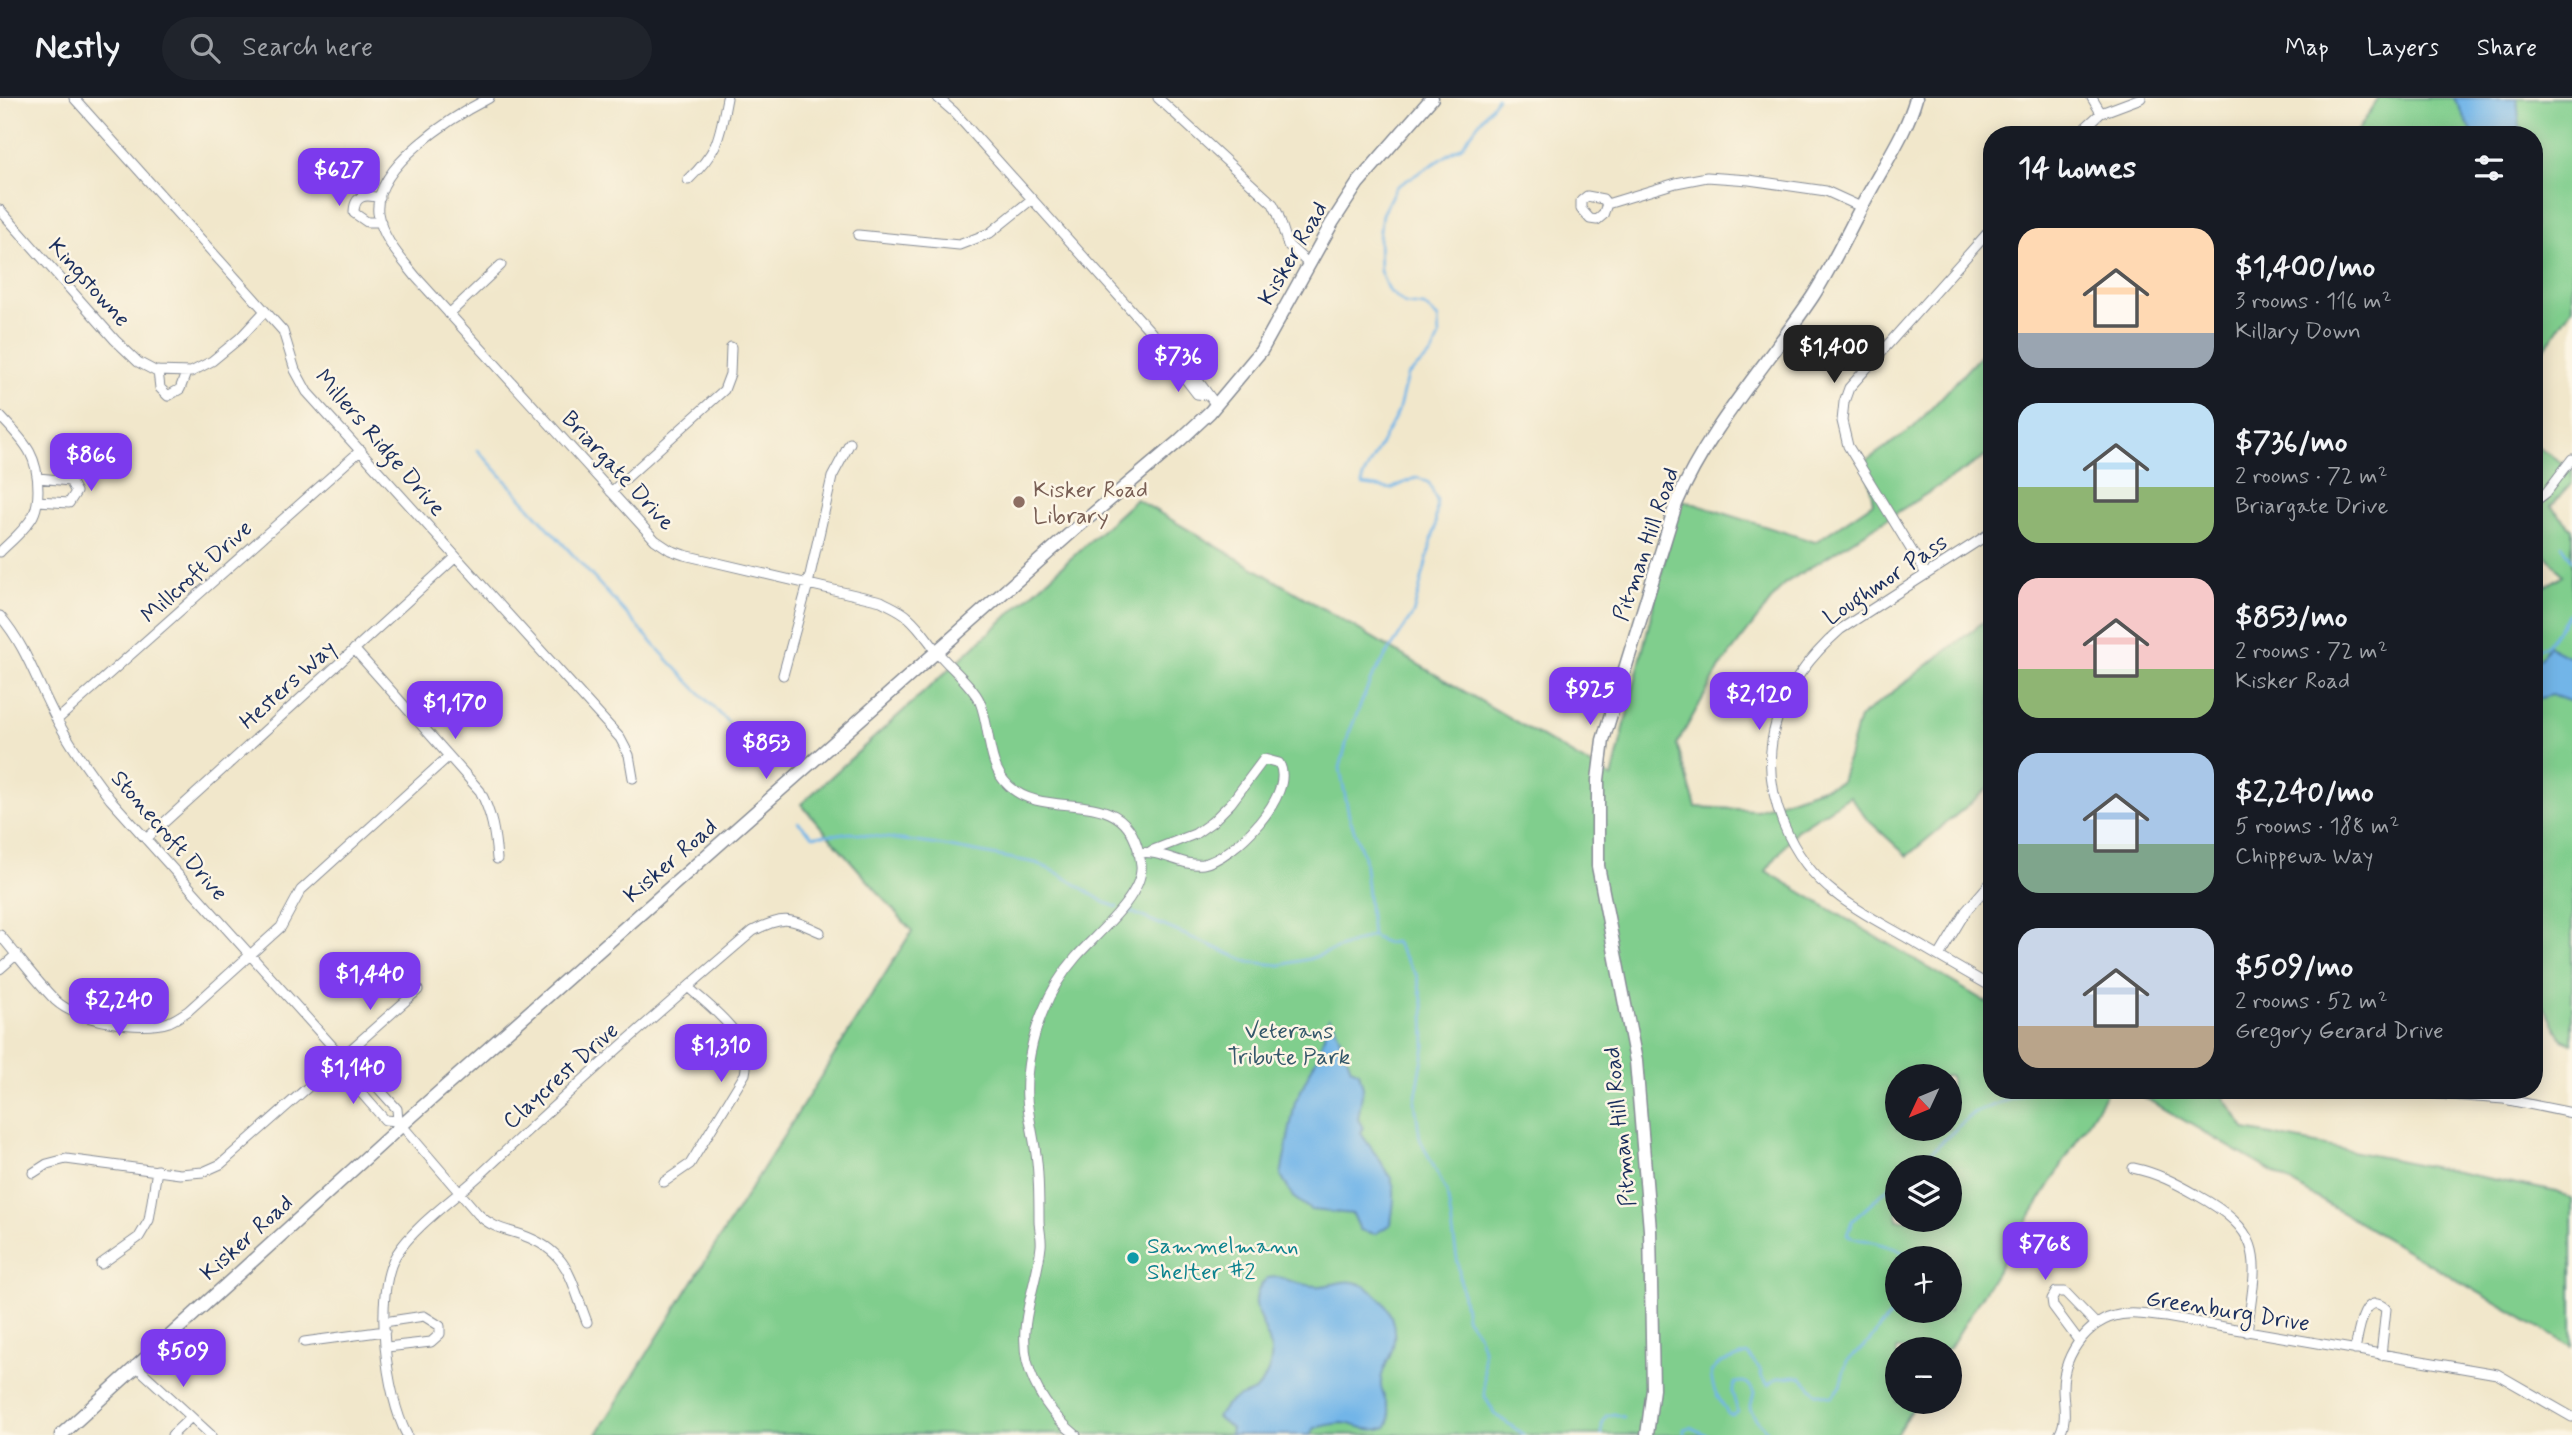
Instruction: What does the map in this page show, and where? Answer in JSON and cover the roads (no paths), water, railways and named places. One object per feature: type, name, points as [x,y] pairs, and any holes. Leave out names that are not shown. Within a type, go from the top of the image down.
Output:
[{"type":"main road","name":"Kisker Road","points":[[61,1435],[400,1123],[1074,530],[1179,441],[1211,400],[1261,351],[1358,183],[1432,98]]},
{"type":"main road","name":"Pitman Hill Road","points":[[1647,1435],[1653,1389],[1650,1230],[1636,1060],[1598,866],[1598,779],[1603,740],[1676,504],[1690,471],[1814,293],[1912,111],[1916,98]]},
{"type":"street","name":"Millers Ridge Drive","points":[[74,98],[283,331],[296,370],[307,392],[620,738],[629,755],[633,778]]},
{"type":"street","points":[[381,222],[367,222],[354,213],[354,205],[359,198],[367,195],[380,198],[391,173],[404,159],[442,126],[489,98]]},
{"type":"street","points":[[688,180],[714,151],[720,137],[727,98]]},
{"type":"street","points":[[939,98],[1176,360],[1180,372],[1197,394],[1211,400]]},
{"type":"street","points":[[1158,98],[1273,204],[1288,245],[1309,264]]},
{"type":"street","points":[[2092,98],[2101,113]]},
{"type":"street","points":[[2087,126],[2101,113],[2141,98]]},
{"type":"street","points":[[1607,204],[1676,183],[1707,177],[1826,191],[1861,207]]},
{"type":"street","name":"Briargate Drive","points":[[380,198],[378,212],[390,244],[449,314],[655,540],[670,550],[881,601],[908,616],[979,699],[987,722],[995,766],[1005,782],[1014,791],[1030,798],[1087,806],[1115,816],[1129,831],[1138,853]]},
{"type":"street","points":[[858,235],[958,245],[990,233],[1032,199]]},
{"type":"street","name":"Kingstowne","points":[[0,210],[128,354],[158,371],[186,373],[212,361],[240,338],[265,312]]},
{"type":"street","points":[[1926,574],[1848,446],[1842,421],[1844,402],[1849,388],[1983,238]]},
{"type":"street","points":[[449,314],[501,265]]},
{"type":"street","points":[[611,492],[724,390],[730,374],[731,347]]},
{"type":"street","name":"Kingstowne","points":[[158,371],[160,388],[168,396],[180,389],[186,373]]},
{"type":"street","points":[[0,416],[27,446],[37,467],[38,478],[38,501],[34,515],[25,528],[0,552]]},
{"type":"street","points":[[783,675],[832,477],[850,443]]},
{"type":"street","name":"Millcroft Drive","points":[[57,720],[361,450]]},
{"type":"street","points":[[2543,495],[2572,459]]},
{"type":"street","points":[[38,478],[70,481],[76,492],[69,503],[38,501]]},
{"type":"street","name":"Loughmor Pass","points":[[1983,538],[1841,629],[1809,660],[1786,696],[1777,717],[1769,756],[1773,795],[1791,843],[1817,876],[1859,910],[1983,982]]},
{"type":"street","name":"Hesters Way","points":[[146,839],[456,557]]},
{"type":"street","name":"Stonecroft Drive","points":[[0,616],[25,652],[57,720],[81,760],[110,799],[342,1057],[343,1072],[385,1120],[400,1123],[397,1109],[351,1058],[342,1057]]},
{"type":"street","points":[[354,649],[480,791],[495,829],[497,859]]},
{"type":"street","points":[[0,935],[57,1002],[75,1013],[123,1024],[152,1025],[171,1021],[188,1012],[281,927],[301,890],[449,756]]},
{"type":"street","points":[[1076,1435],[1055,1415],[1042,1397],[1027,1360],[1025,1324],[1041,1245],[1037,1163],[1027,1096],[1034,1038],[1043,1010],[1058,980],[1138,886],[1141,877],[1138,853],[1151,851],[1195,834],[1231,803],[1264,760],[1279,763],[1282,778],[1275,797],[1253,831],[1236,846],[1204,864],[1151,851]]},
{"type":"street","points":[[1939,956],[1966,911],[1983,891]]},
{"type":"street","name":"Claycrest Drive","points":[[407,1435],[395,1409],[384,1326],[383,1304],[387,1279],[397,1254],[425,1223],[534,1124],[753,932],[775,920],[796,922],[820,932]]},
{"type":"street","points":[[0,969],[17,954]]},
{"type":"street","points":[[664,1182],[690,1164],[745,1074],[747,1064],[739,1037],[688,987]]},
{"type":"street","points":[[33,1172],[47,1164],[66,1159],[180,1174],[202,1172],[221,1164],[418,990]]},
{"type":"street","points":[[2504,1099],[2572,1113]]},
{"type":"street","points":[[400,1123],[490,1225],[538,1241],[563,1260],[587,1322]]},
{"type":"street","points":[[2133,1168],[2157,1173],[2217,1206],[2235,1220],[2247,1235],[2255,1269],[2247,1332]]},
{"type":"street","points":[[101,1264],[139,1237],[149,1220],[157,1170]]},
{"type":"street","points":[[2079,1341],[2053,1306],[2052,1299],[2056,1292],[2065,1292],[2096,1324]]},
{"type":"street","points":[[2355,1350],[2363,1314],[2368,1306],[2381,1304],[2386,1309],[2381,1355]]},
{"type":"street","name":"Greenburg Drive","points":[[2059,1435],[2065,1410],[2063,1387],[2066,1367],[2074,1346],[2096,1324],[2126,1314],[2166,1317],[2497,1374],[2572,1417]]},
{"type":"street","points":[[304,1342],[424,1316],[440,1326],[440,1334],[431,1342],[387,1347]]},
{"type":"street","points":[[135,1365],[211,1435]]},
{"type":"street","points":[[172,1435],[191,1417]]},
{"type":"water","points":[[2454,98],[2517,98],[2520,126],[2469,126]]},
{"type":"water","points":[[2549,646],[2572,658],[2572,702],[2552,695],[2543,698],[2543,655]]},
{"type":"water","points":[[1329,1018],[1334,1023],[1351,1068],[1359,1072],[1363,1088],[1358,1119],[1363,1128],[1361,1133],[1393,1183],[1391,1224],[1375,1234],[1360,1230],[1353,1214],[1311,1210],[1293,1197],[1281,1175],[1295,1102],[1319,1053]]},
{"type":"water","points":[[1278,1277],[1314,1286],[1346,1281],[1359,1283],[1374,1293],[1387,1308],[1394,1326],[1394,1336],[1381,1382],[1390,1418],[1386,1427],[1374,1430],[1341,1423],[1315,1428],[1310,1435],[1230,1435],[1231,1428],[1217,1417],[1227,1404],[1258,1388],[1266,1376],[1271,1362],[1271,1349],[1256,1299],[1267,1278]]},
{"type":"waterway","points":[[1372,936],[1364,857],[1349,816],[1340,768],[1349,733],[1371,679],[1413,614],[1435,528],[1437,501],[1429,483],[1417,477],[1391,489],[1363,485],[1363,477],[1398,412],[1407,376],[1432,354],[1439,337],[1438,318],[1424,306],[1405,304],[1388,290],[1380,271],[1379,238],[1382,214],[1396,187],[1462,146],[1497,98]]},
{"type":"waterway","points":[[478,450],[669,661],[772,768]]},
{"type":"waterway","points":[[2562,545],[2572,560]]},
{"type":"waterway","points":[[2543,648],[2572,610]]},
{"type":"waterway","points":[[798,822],[813,836],[851,833],[939,845],[1036,863],[1117,907]]},
{"type":"waterway","points":[[1124,909],[1249,962],[1280,965],[1309,959],[1372,936],[1386,943],[1395,942],[1417,976],[1424,1009],[1425,1046],[1415,1102],[1420,1139],[1447,1193],[1466,1317],[1479,1336],[1483,1349],[1485,1397],[1495,1414],[1524,1435]]},
{"type":"waterway","points":[[1928,1155],[1973,1113],[2010,1099]]},
{"type":"waterway","points":[[1885,1191],[1852,1221],[1847,1235],[1887,1246]]},
{"type":"waterway","points":[[1771,1435],[1750,1409],[1754,1393],[1747,1383],[1735,1383],[1732,1392],[1738,1412],[1728,1414],[1714,1390],[1712,1379],[1711,1372],[1720,1363],[1747,1354],[1760,1369],[1762,1378],[1768,1385],[1778,1378],[1793,1376],[1802,1378],[1816,1393],[1832,1397],[1840,1386],[1847,1361],[1869,1342],[1885,1322]]},
{"type":"waterway","points":[[1602,1435],[1606,1416],[1614,1414],[1624,1417]]},
{"type":"waterway","points":[[1684,1435],[1684,1429],[1690,1427],[1707,1435]]},
{"type":"place","name":"Kisker Road Library","points":[[1019,502]]},
{"type":"place","name":"Sammelmann Shelter #2","points":[[1133,1258]]},
{"type":"park label","name":"Veterans Tribute Park","points":[[1289,1043]]}]
